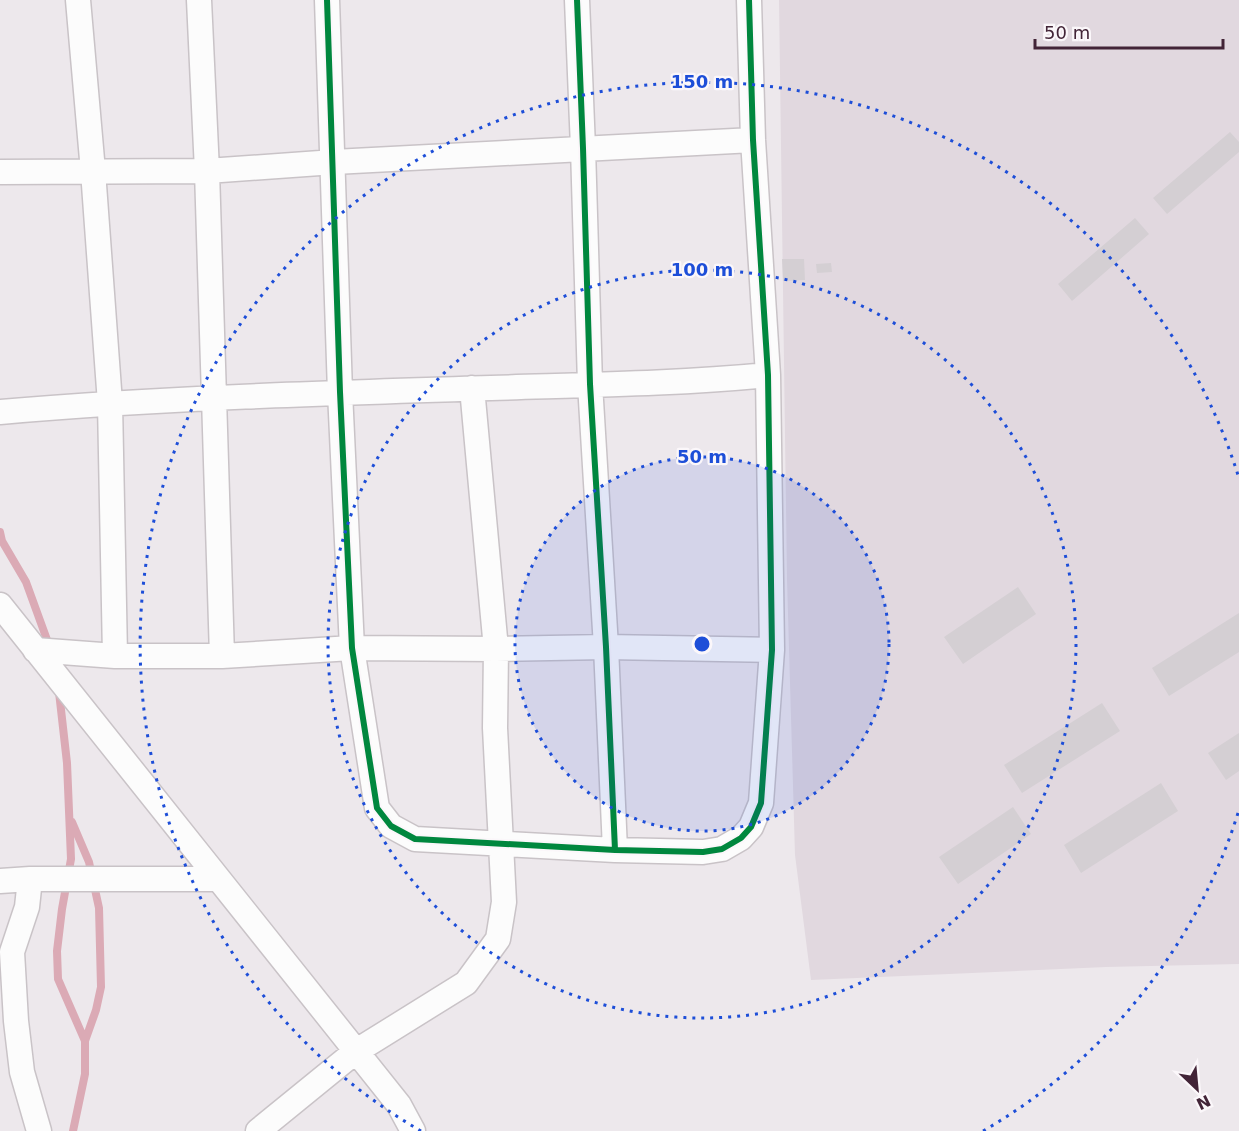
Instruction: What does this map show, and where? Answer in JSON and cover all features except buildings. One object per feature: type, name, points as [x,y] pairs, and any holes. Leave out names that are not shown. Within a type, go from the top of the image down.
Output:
[{"type":"street","points":[[78,0],[110,403],[115,656]]},
{"type":"street","points":[[199,0],[215,398],[222,656]]},
{"type":"street","points":[[327,0],[340,393],[352,648],[377,808],[391,825],[415,839],[615,850],[703,852],[722,849],[741,838],[751,827],[761,803],[772,650],[768,375],[753,140],[749,0]]},
{"type":"street","points":[[577,0],[590,384],[606,647],[615,850]]},
{"type":"street","points":[[0,172],[207,171],[753,140]]},
{"type":"street","points":[[0,412],[110,403],[472,388],[692,382],[768,375]]},
{"type":"street","points":[[258,1131],[355,1052],[466,984],[498,939],[504,902],[495,728],[496,649],[472,388]]},
{"type":"street","points":[[0,605],[399,1105],[413,1131]]},
{"type":"street","points":[[35,650],[115,656],[222,656],[352,648],[606,647],[772,650]]},
{"type":"street","points":[[30,879],[27,907],[12,952],[22,1072],[39,1131]]},
{"type":"street","points":[[0,881],[218,879]]},
{"type":"shaded area","points":[[779,0],[1239,0],[1239,964],[1106,967],[811,980],[795,855],[787,580]]},
{"type":"waterway","points":[[0,532],[2,541],[26,582],[50,648]]},
{"type":"waterway","points":[[59,692],[67,763],[71,859],[57,951],[58,979],[85,1041],[85,1074],[73,1131]]},
{"type":"waterway","points":[[72,822],[89,862],[99,908],[101,987],[85,1041]]},
{"type":"cycle path","points":[[327,0],[340,392],[352,648],[377,808],[391,826],[415,839],[615,850]]},
{"type":"cycle path","points":[[577,0],[590,384],[606,647],[615,850],[703,852],[722,849],[741,838],[751,827],[761,803],[772,650],[768,375],[753,140],[749,0]]}]
